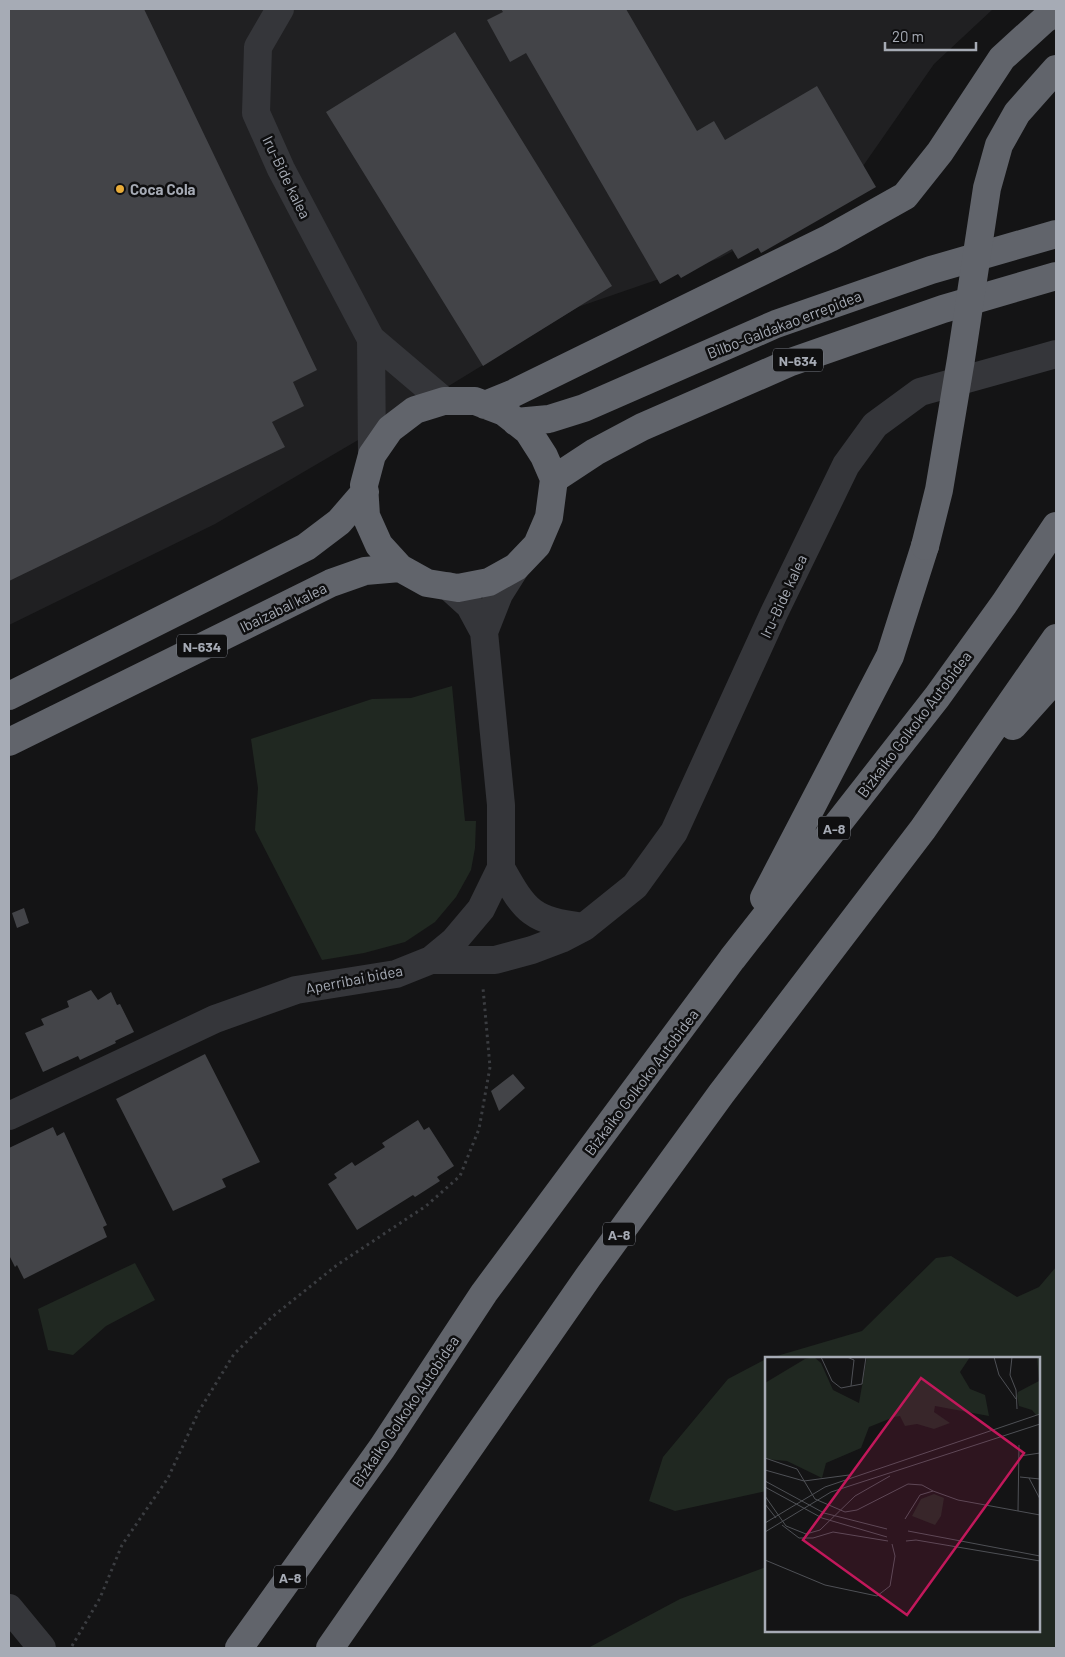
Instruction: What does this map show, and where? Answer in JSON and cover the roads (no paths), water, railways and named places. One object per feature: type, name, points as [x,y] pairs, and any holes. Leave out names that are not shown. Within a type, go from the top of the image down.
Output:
[{"type":"highway","points":[[486,405],[830,238],[905,196],[940,152],[1002,58],[1045,19],[1056,13]]},
{"type":"highway","points":[[732,959],[890,656],[926,546],[939,490],[987,188],[999,144],[1017,113],[1056,69]]},
{"type":"highway","name":"Bilbo-Galdakao errepidea","points":[[516,422],[549,419],[584,408],[776,324],[931,270],[1056,234]]},
{"type":"highway","name":"N-634","points":[[554,479],[594,452],[642,427],[791,362],[943,309],[1056,276]]},
{"type":"highway","points":[[444,401],[475,401],[486,405],[504,412],[528,431],[544,456],[554,479],[549,517],[536,545],[516,567],[489,582],[458,588],[427,583],[400,568],[378,545],[366,516],[364,485],[372,455],[390,429],[415,410],[444,401]]},
{"type":"highway","name":"N-634","points":[[9,696],[306,547],[339,522],[365,492]]},
{"type":"highway","name":"Bizkaiko Golkoko Autobidea","points":[[239,1648],[382,1448],[484,1293],[732,959],[937,697],[1004,604],[1056,526]]},
{"type":"highway","name":"Ibaizabal kalea","points":[[9,742],[332,583],[365,570],[400,568]]},
{"type":"highway","name":"A-8","points":[[330,1648],[594,1269],[721,1094],[923,829],[1056,638]]},
{"type":"highway","points":[[923,829],[1056,678]]},
{"type":"street","name":"Iru-Bide kalea","points":[[280,9],[258,47],[256,113],[281,169],[371,339]]},
{"type":"street","points":[[371,339],[444,401]]},
{"type":"street","points":[[371,339],[372,455]]},
{"type":"street","name":"Iru-Bide kalea","points":[[432,960],[495,960],[532,950],[561,939],[584,927],[634,886],[674,832],[774,613],[846,465],[875,425],[920,392],[1056,354]]},
{"type":"street","points":[[484,632],[499,594],[516,567]]},
{"type":"street","points":[[448,586],[470,606],[484,632]]},
{"type":"street","name":"Aperribai bidea","points":[[9,1116],[215,1018],[296,990],[396,974],[432,960],[454,941],[481,909],[501,868],[501,805],[484,632]]},
{"type":"street","points":[[501,868],[518,897],[531,911],[544,919],[560,924],[584,927]]},
{"type":"street","points":[[11,1618],[42,1648]]},
{"type":"place","name":"Coca Cola","points":[[120,189]]}]
